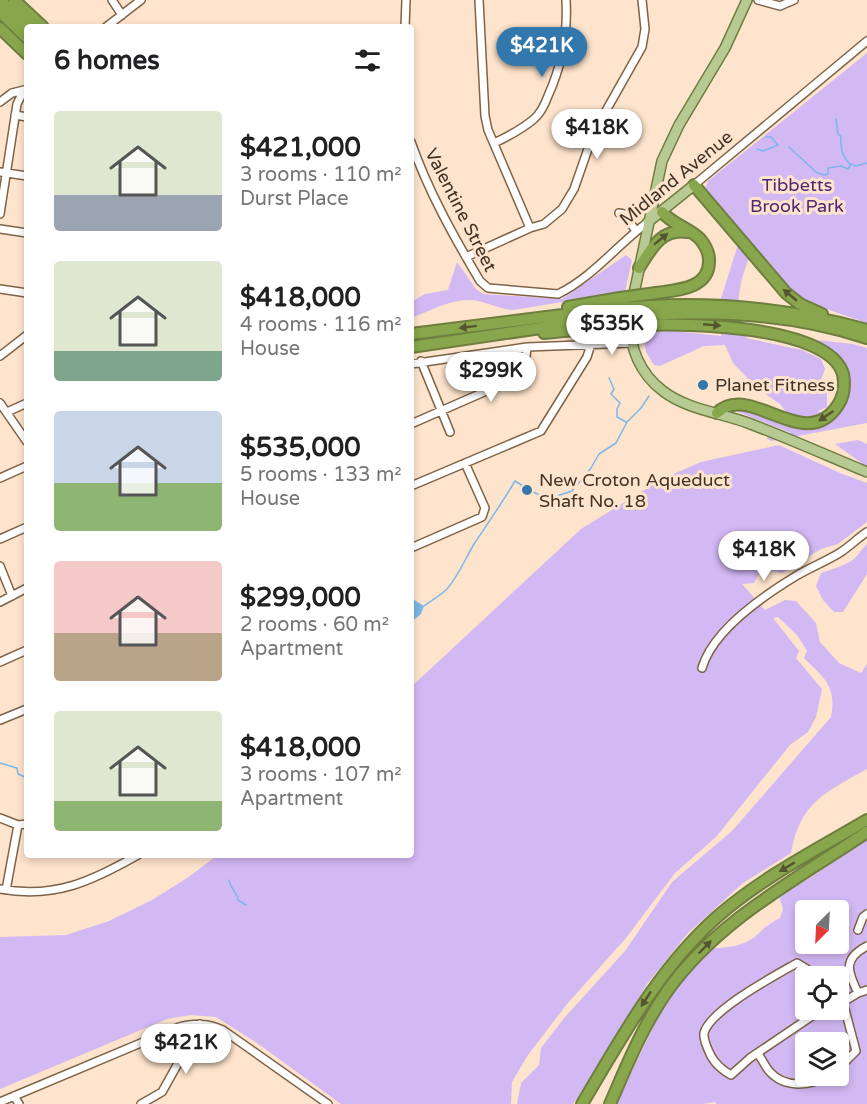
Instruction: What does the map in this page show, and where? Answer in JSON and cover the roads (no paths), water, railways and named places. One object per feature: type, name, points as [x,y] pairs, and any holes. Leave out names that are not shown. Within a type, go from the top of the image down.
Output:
[{"type":"highway","points":[[0,0],[26,24]]},
{"type":"highway","points":[[14,0],[40,24]]},
{"type":"highway","points":[[0,12],[24,35]]},
{"type":"highway","points":[[0,28],[24,51]]},
{"type":"highway","points":[[694,185],[786,293],[800,304],[841,323]]},
{"type":"highway","points":[[414,347],[472,338],[509,336],[617,312],[656,293],[689,288],[705,275],[708,267],[708,254],[704,243],[671,221],[662,212]]},
{"type":"highway","points":[[639,268],[655,243],[664,235],[679,231],[695,235]]},
{"type":"highway","points":[[646,315],[742,307],[796,314],[867,330]]},
{"type":"highway","points":[[617,312],[646,315],[701,314],[759,317],[827,328],[867,338]]},
{"type":"highway","points":[[414,334],[495,324],[535,313],[617,312],[772,334],[824,351],[834,358],[842,372],[844,387],[840,402],[828,416],[818,421],[797,422],[737,404],[725,406],[717,413]]},
{"type":"highway","points":[[837,837],[867,814]]},
{"type":"highway","points":[[582,1104],[648,995],[693,940],[718,916],[760,883],[867,819]]},
{"type":"highway","points":[[610,1104],[654,1012],[679,975],[703,948],[750,909],[867,832]]},
{"type":"main road","points":[[747,0],[725,48],[668,145],[658,172],[630,315],[632,343],[644,371],[664,392],[684,402],[760,428],[867,472]]},
{"type":"main road","name":"Midland Avenue","points":[[648,222],[694,185]]},
{"type":"street","points":[[112,0],[122,15]]},
{"type":"street","points":[[116,23],[122,15],[141,0]]},
{"type":"street","points":[[405,24],[406,0]]},
{"type":"street","points":[[479,0],[485,116],[530,228]]},
{"type":"street","points":[[494,143],[534,119],[544,106],[560,66],[565,32],[566,0]]},
{"type":"street","points":[[466,257],[544,224],[562,209],[574,189],[603,116],[642,47],[645,29],[642,0]]},
{"type":"street","points":[[758,0],[780,6],[794,0]]},
{"type":"street","name":"Midland Avenue","points":[[694,185],[867,41]]},
{"type":"street","points":[[0,102],[12,93],[24,89]]},
{"type":"street","points":[[0,214],[3,173],[17,104],[24,91]]},
{"type":"street","points":[[15,115],[24,116]]},
{"type":"street","name":"Valentine Street","points":[[414,150],[423,176],[466,257],[480,281],[488,288]]},
{"type":"street","points":[[3,173],[24,176]]},
{"type":"street","points":[[619,213],[624,214],[636,231]]},
{"type":"street","name":"Midland Avenue","points":[[488,288],[558,294],[599,265],[648,222]]},
{"type":"street","points":[[0,229],[24,233]]},
{"type":"street","points":[[0,289],[24,293]]},
{"type":"street","points":[[0,356],[24,337]]},
{"type":"street","points":[[414,363],[527,347],[632,343]]},
{"type":"street","points":[[414,485],[541,431],[587,357],[591,344]]},
{"type":"street","points":[[414,423],[516,378],[525,367],[527,347]]},
{"type":"street","points":[[421,362],[450,432]]},
{"type":"street","points":[[0,403],[24,438]]},
{"type":"street","points":[[7,412],[24,404]]},
{"type":"street","points":[[414,547],[482,517],[486,511],[465,463]]},
{"type":"street","points":[[0,478],[24,467]]},
{"type":"street","points":[[0,539],[24,528]]},
{"type":"street","points":[[702,669],[709,651],[717,640],[759,600],[796,575],[841,552],[867,532]]},
{"type":"street","points":[[0,566],[12,596]]},
{"type":"street","points":[[0,602],[24,590]]},
{"type":"street","points":[[0,662],[24,651]]},
{"type":"street","points":[[0,720],[24,710]]},
{"type":"street","points":[[0,818],[18,825],[24,824]]},
{"type":"street","points":[[18,825],[3,890],[28,893],[72,887],[101,876],[133,858]]},
{"type":"street","points":[[858,930],[862,917],[867,914]]},
{"type":"street","points":[[858,993],[848,973],[850,961],[856,953],[867,946]]},
{"type":"street","points":[[802,966],[797,963],[732,1003],[711,1023],[704,1034],[715,1063],[731,1075],[806,1020]]},
{"type":"street","points":[[849,999],[867,990]]},
{"type":"street","points":[[846,1020],[856,1051],[849,1058]]},
{"type":"street","points":[[0,1102],[192,1023],[212,1025],[223,1030],[328,1104]]},
{"type":"street","points":[[141,1104],[162,1092],[200,1024]]},
{"type":"street","points":[[758,1054],[769,1071],[780,1079],[795,1084]]},
{"type":"street","points":[[14,1096],[19,1104]]},
{"type":"water","points":[[414,600],[424,606],[421,614],[414,620]]},
{"type":"waterway","points":[[836,119],[838,134],[841,136],[842,152],[850,164]]},
{"type":"waterway","points":[[757,149],[763,151],[778,145],[771,137],[766,137]]},
{"type":"waterway","points":[[789,147],[816,172],[824,175],[828,174],[828,168],[841,166],[848,169],[851,164],[856,166],[867,163]]},
{"type":"waterway","points":[[609,378],[614,389],[611,394],[620,403],[617,417],[626,422]]},
{"type":"waterway","points":[[533,492],[548,499],[572,491],[599,454],[616,443],[627,422],[649,396]]},
{"type":"waterway","points":[[424,606],[451,584],[515,481],[523,486]]},
{"type":"waterway","points":[[0,763],[17,768],[18,774],[24,777]]},
{"type":"waterway","points":[[229,880],[238,900],[246,905]]},
{"type":"place","name":"Planet Fitness","points":[[703,385]]},
{"type":"place","name":"New Croton Aqueduct Shaft No. 18","points":[[527,490]]},
{"type":"park label","name":"Tibbetts Brook Park","points":[[797,195]]}]
